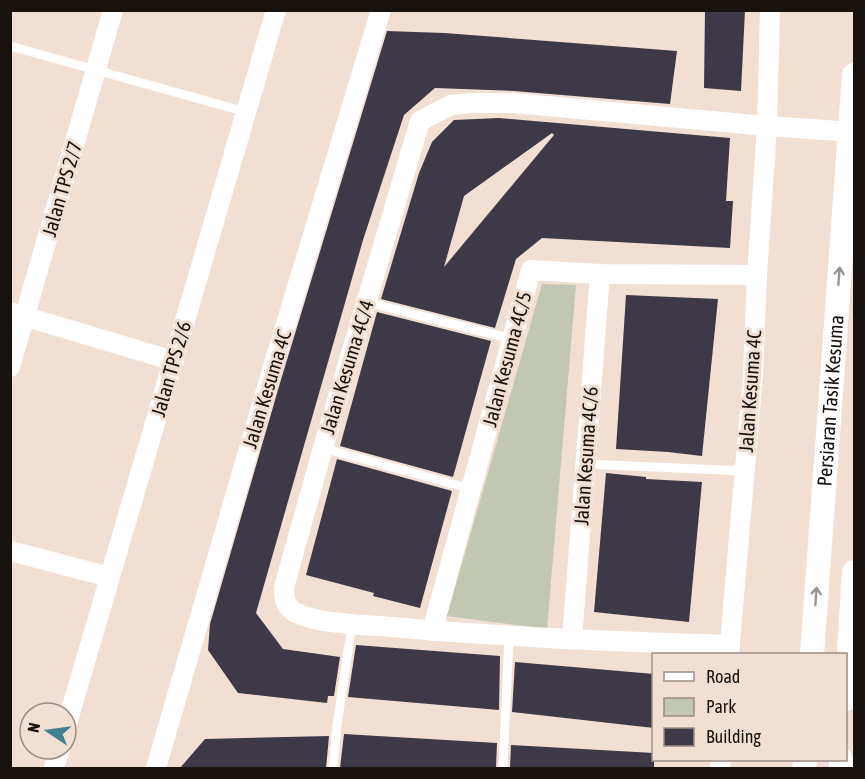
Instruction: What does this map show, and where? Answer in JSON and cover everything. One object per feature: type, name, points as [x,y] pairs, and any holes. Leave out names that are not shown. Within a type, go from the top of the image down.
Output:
[{"type":"street","name":"Jalan TPS 2/7","points":[[10,367],[18,314],[113,10]]},
{"type":"street","name":"Jalan TPS 2/6","points":[[74,701],[276,10]]},
{"type":"street","name":"Jalan Kesuma 4C","points":[[156,768],[269,380],[381,10]]},
{"type":"street","name":"Jalan Kesuma 4C","points":[[729,650],[753,375],[767,126],[770,10]]},
{"type":"street","name":"Persiaran Tasik Kesuma","points":[[812,653],[855,75]]},
{"type":"street","name":"Jalan Kesuma 4C/4","points":[[729,650],[352,624],[306,617],[291,610],[285,600],[284,587],[322,448],[420,121],[451,105],[513,103],[852,132]]},
{"type":"street","name":"Jalan Kesuma 4C/5","points":[[432,631],[531,270],[600,274],[757,275]]},
{"type":"street","name":"Jalan Kesuma 4C/6","points":[[572,639],[600,274]]},
{"type":"street","points":[[18,314],[174,361]]},
{"type":"street","points":[[10,550],[110,577]]},
{"type":"street","points":[[847,685],[855,572]]},
{"type":"lane","points":[[10,46],[246,112]]},
{"type":"lane","points":[[366,302],[512,339]]},
{"type":"lane","points":[[322,448],[471,489]]},
{"type":"lane","points":[[585,464],[745,471]]},
{"type":"lane","points":[[333,768],[352,624]]},
{"type":"lane","points":[[503,768],[509,636]]},
{"type":"green space","points":[[542,284],[576,285],[547,629],[447,616]]},
{"type":"building","points":[[705,10],[745,10],[741,91],[704,88]]},
{"type":"building","points":[[387,31],[444,33],[677,51],[670,104],[514,91],[435,88],[404,115],[363,240],[256,613],[283,649],[340,657],[334,696],[328,696],[327,703],[238,693],[208,650],[210,624],[280,383]]},
{"type":"building","points":[[499,118],[730,138],[726,201],[733,201],[730,248],[542,238],[516,259],[495,328],[381,299],[419,173],[432,142],[454,120]],"holes":[[[552,133],[554,135],[444,267],[464,196]]]},
{"type":"building","points":[[626,295],[718,299],[702,456],[616,449]]},
{"type":"building","points":[[377,312],[491,341],[453,477],[340,446]]},
{"type":"building","points":[[337,459],[452,491],[420,608],[306,575]]},
{"type":"building","points":[[606,473],[646,477],[646,479],[702,482],[689,622],[594,612]]},
{"type":"building","points":[[356,645],[500,656],[499,710],[348,697]]},
{"type":"building","points":[[515,662],[652,674],[652,728],[512,712]]},
{"type":"building","points":[[344,734],[497,743],[496,768],[340,768]]},
{"type":"building","points":[[329,736],[326,768],[180,768],[205,739]]},
{"type":"building","points":[[511,745],[652,753],[652,761],[654,761],[654,768],[510,768]]}]
